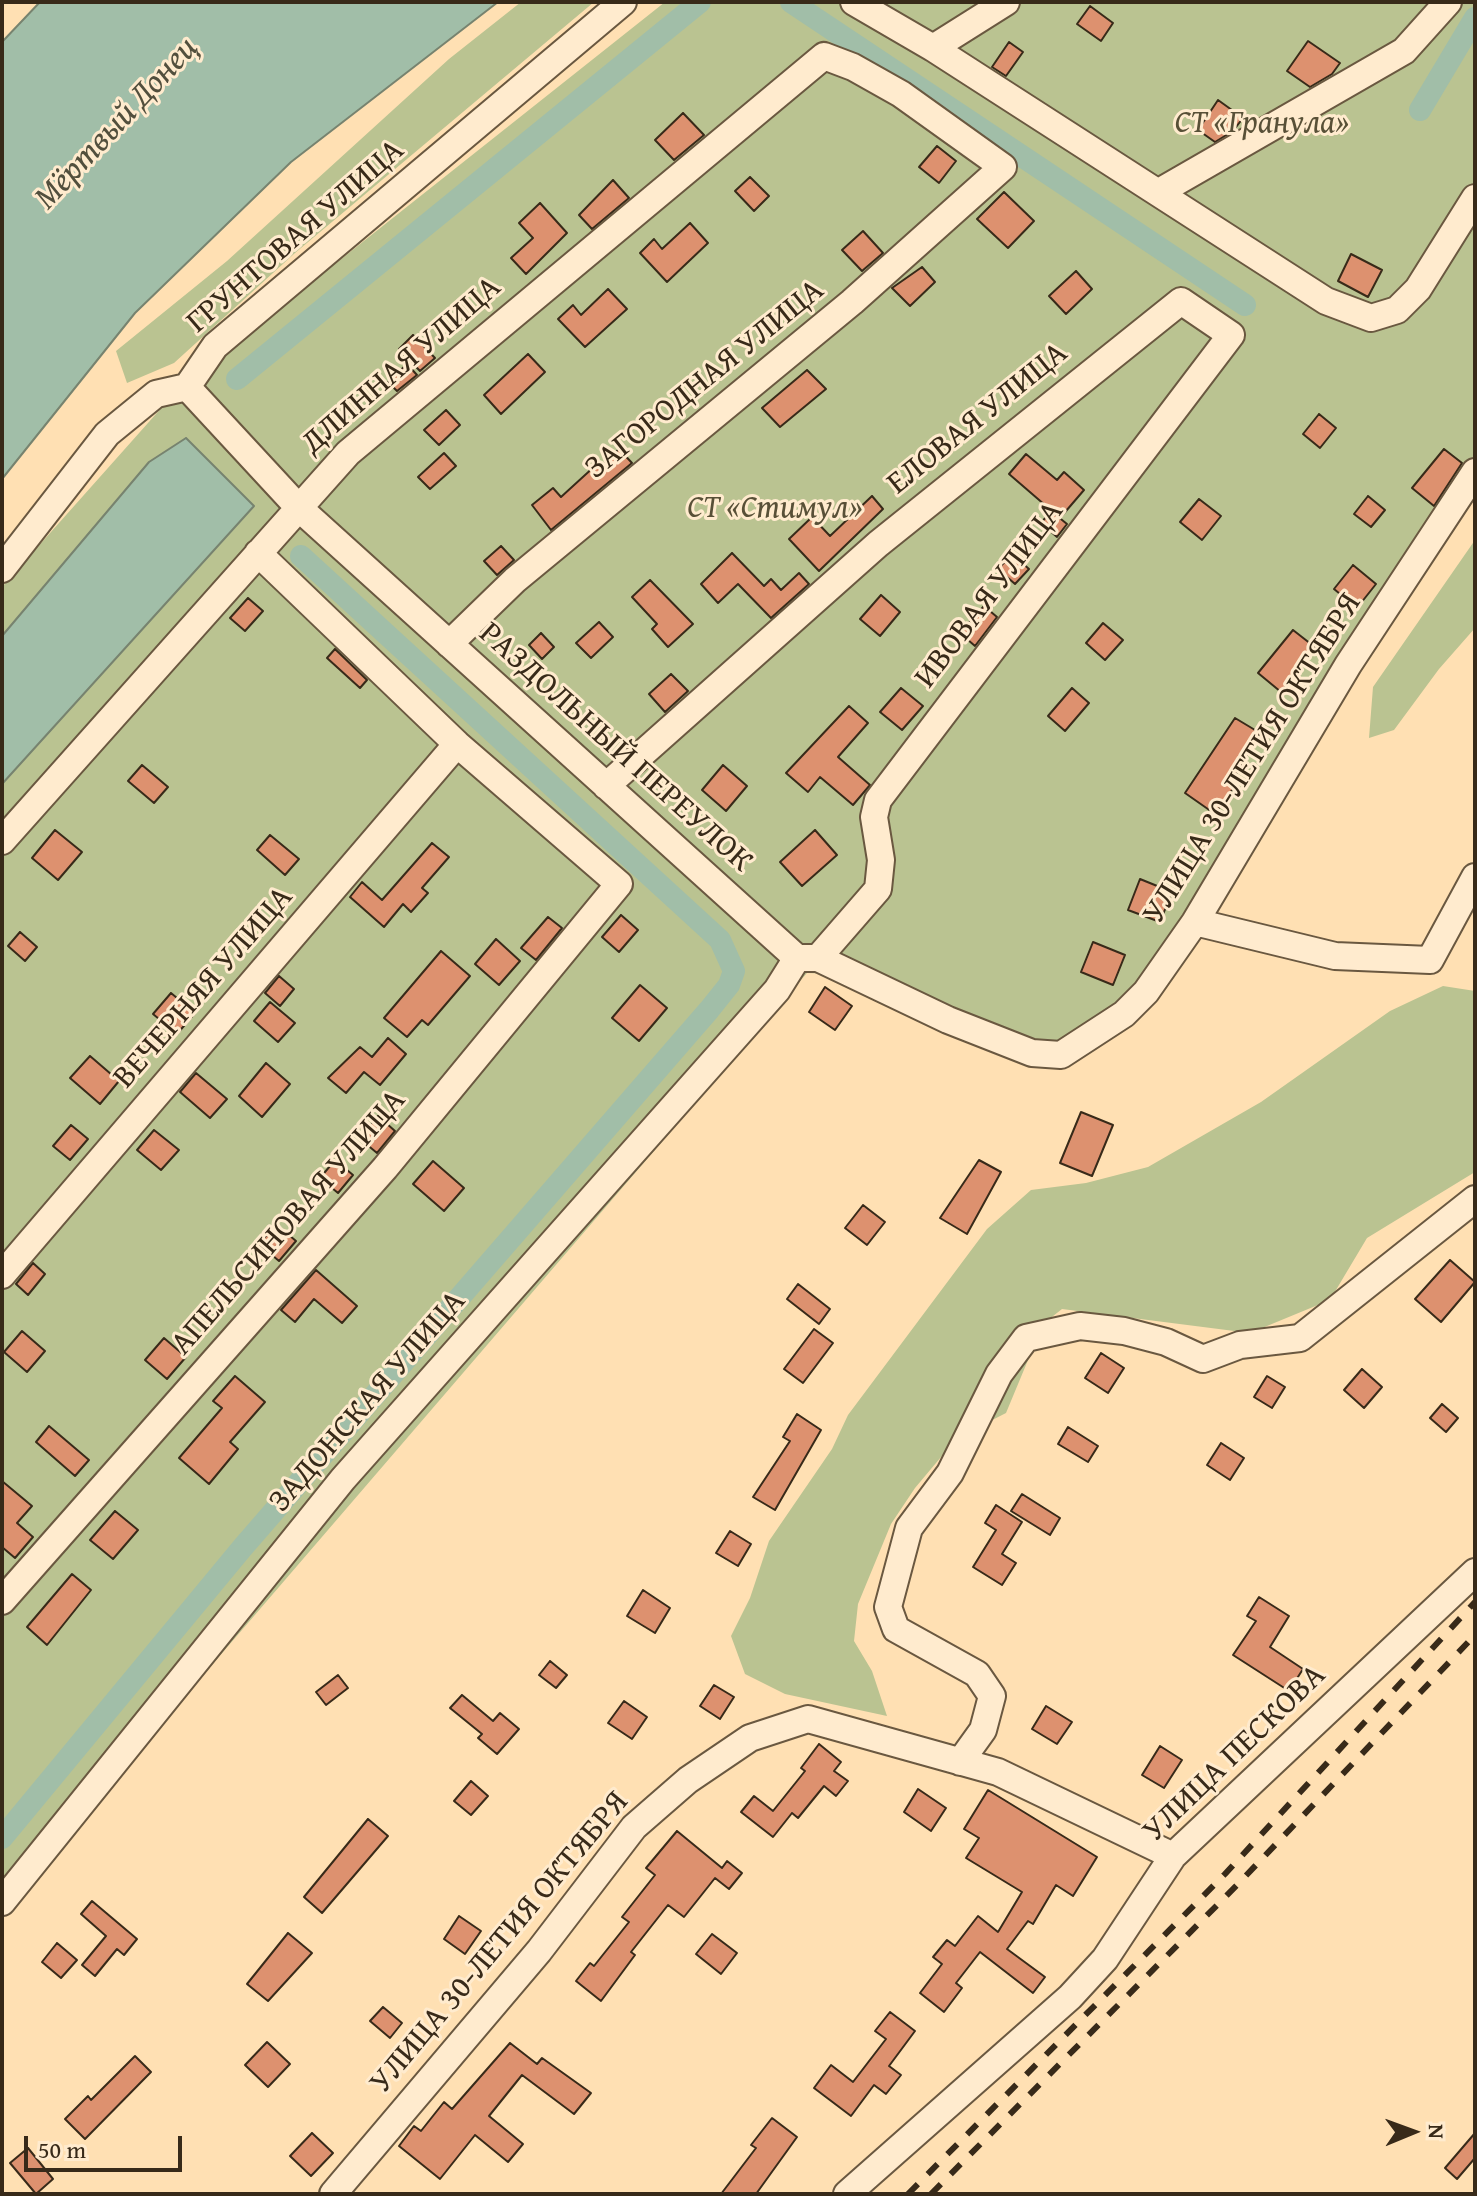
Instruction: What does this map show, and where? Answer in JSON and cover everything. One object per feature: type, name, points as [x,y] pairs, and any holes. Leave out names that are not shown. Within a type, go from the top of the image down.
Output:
[{"type":"street","name":"ГРУНТОВАЯ УЛИЦА","points":[[187,387],[215,346],[623,2]]},
{"type":"street","points":[[854,2],[933,48],[1326,301],[1371,318],[1397,310],[1418,289],[1475,198]]},
{"type":"street","points":[[933,48],[1006,2]]},
{"type":"street","points":[[1159,192],[1404,51],[1448,2]]},
{"type":"street","name":"ДЛИННАЯ УЛИЦА","points":[[2,841],[348,453],[394,411],[824,56],[853,67],[901,94],[1003,167]]},
{"type":"street","name":"ЗАГОРОДНАЯ УЛИЦА","points":[[449,644],[515,580],[852,302],[1003,167]]},
{"type":"street","name":"ЕЛОВАЯ УЛИЦА","points":[[606,786],[878,544],[1181,301]]},
{"type":"street","name":"ИВОВАЯ УЛИЦА","points":[[808,958],[878,889],[881,860],[874,817],[878,800],[1231,335],[1181,301]]},
{"type":"street","name":"РАЗДОЛЬНЫЙ ПЕРЕУЛОК","points":[[187,387],[299,508],[606,786],[808,958],[948,1020],[1032,1053],[1061,1055]]},
{"type":"street","points":[[2,569],[107,434],[156,394],[187,387]]},
{"type":"street","name":"УЛИЦА 30-ЛЕТИЯ ОКТЯБРЯ","points":[[1061,1055],[1135,1005],[1195,922],[1348,665],[1475,472]]},
{"type":"street","points":[[258,553],[457,744]]},
{"type":"street","name":"АПЕЛЬСИНОВАЯ УЛИЦА","points":[[2,1601],[385,1168],[619,884],[457,744]]},
{"type":"street","name":"ВЕЧЕРНЯЯ УЛИЦА","points":[[2,1275],[457,744]]},
{"type":"street","points":[[1195,922],[1335,956],[1430,960],[1475,877]]},
{"type":"street","name":"ЗАДОНСКАЯ УЛИЦА","points":[[2,1902],[343,1479],[808,958]]},
{"type":"street","points":[[960,1762],[983,1730],[992,1696],[977,1674],[896,1629],[888,1607],[909,1528],[950,1473],[999,1374],[1026,1338],[1080,1326],[1124,1331],[1166,1342],[1203,1359],[1240,1345],[1300,1338],[1475,1199]]},
{"type":"street","name":"УЛИЦА ПЕСКОВА","points":[[847,2194],[1070,1997],[1105,1959],[1173,1856],[1475,1572]]},
{"type":"street","name":"УЛИЦА 30-ЛЕТИЯ ОКТЯБРЯ","points":[[333,2194],[539,1951],[634,1827],[688,1780],[750,1738],[808,1719],[998,1772],[1173,1856]]},
{"type":"green space","points":[[521,2],[594,2],[295,253],[174,363],[127,383],[116,351],[227,261],[449,59]]},
{"type":"green space","name":"СТ «Стимул»","points":[[665,2],[1475,2],[1475,488],[1265,820],[1097,1035],[1052,1055],[833,974],[807,973],[2,1909],[2,587],[164,405],[229,348]]},
{"type":"green space","points":[[1475,540],[1475,628],[1439,669],[1394,730],[1369,738],[1373,687]]},
{"type":"green space","points":[[1443,986],[1475,991],[1475,1172],[1367,1238],[1330,1300],[1250,1333],[1062,1309],[1043,1324],[1006,1413],[957,1438],[915,1488],[891,1524],[858,1604],[854,1641],[872,1671],[887,1716],[785,1694],[745,1674],[731,1636],[750,1598],[769,1541],[832,1449],[848,1415],[987,1229],[1031,1190],[1086,1183],[1148,1167],[1261,1102],[1390,1011]]},
{"type":"water","name":"Мёртвый Донец","points":[[40,2],[498,2],[291,162],[135,313],[2,479],[2,42]]},
{"type":"water","points":[[186,438],[254,506],[2,784],[2,636],[149,462]]},
{"type":"building","points":[[1090,6],[1113,23],[1101,41],[1077,24]]},
{"type":"building","points":[[1308,41],[1340,63],[1332,74],[1310,87],[1287,71]]},
{"type":"building","points":[[1009,42],[1023,52],[1006,76],[992,67]]},
{"type":"building","points":[[1218,100],[1243,118],[1233,131],[1215,142],[1198,130]]},
{"type":"building","points":[[683,113],[704,135],[674,160],[655,140]]},
{"type":"building","points":[[937,146],[956,161],[939,183],[919,167]]},
{"type":"building","points":[[750,177],[769,196],[754,211],[735,191]]},
{"type":"building","points":[[613,180],[629,198],[592,229],[579,215]]},
{"type":"building","points":[[1004,192],[1034,221],[1008,248],[977,219]]},
{"type":"building","points":[[540,203],[567,233],[526,274],[511,258],[533,238],[519,223]]},
{"type":"building","points":[[690,223],[708,243],[667,282],[640,253],[654,239],[662,249]]},
{"type":"building","points":[[863,231],[883,253],[862,271],[842,250]]},
{"type":"building","points":[[1351,254],[1382,270],[1368,297],[1338,281]]},
{"type":"building","points":[[922,267],[935,282],[910,306],[892,288]]},
{"type":"building","points":[[1076,271],[1092,289],[1066,314],[1049,296]]},
{"type":"building","points":[[608,289],[627,309],[585,347],[558,319],[573,305],[581,315]]},
{"type":"building","points":[[413,335],[435,358],[420,371],[399,349]]},
{"type":"building","points":[[528,354],[545,372],[501,414],[484,395]]},
{"type":"building","points":[[407,364],[417,375],[397,391],[388,382]]},
{"type":"building","points":[[807,370],[826,389],[780,427],[762,408]]},
{"type":"building","points":[[446,410],[460,425],[439,445],[424,430]]},
{"type":"building","points":[[1319,414],[1336,428],[1320,448],[1303,434]]},
{"type":"building","points":[[619,449],[632,463],[551,530],[532,505],[553,488],[561,497]]},
{"type":"building","points":[[1444,449],[1462,463],[1434,506],[1412,488]]},
{"type":"building","points":[[444,453],[456,466],[430,489],[418,477]]},
{"type":"building","points":[[1026,454],[1057,480],[1064,472],[1084,490],[1060,518],[1009,474]]},
{"type":"building","points":[[872,496],[883,509],[819,571],[789,539],[812,517],[830,536]]},
{"type":"building","points":[[1368,496],[1385,510],[1371,527],[1354,514]]},
{"type":"building","points":[[1199,499],[1221,516],[1202,540],[1180,522]]},
{"type":"building","points":[[1051,511],[1067,524],[1057,537],[1041,523]]},
{"type":"building","points":[[501,546],[514,560],[497,575],[484,561]]},
{"type":"building","points":[[732,553],[764,586],[771,579],[781,590],[799,573],[809,584],[771,618],[738,584],[718,603],[701,584]]},
{"type":"building","points":[[1012,554],[1029,569],[1015,584],[998,569]]},
{"type":"building","points":[[1353,565],[1376,584],[1357,608],[1334,589]]},
{"type":"building","points":[[650,580],[693,624],[668,647],[652,629],[657,624],[632,597]]},
{"type":"building","points":[[881,595],[900,612],[880,636],[860,619]]},
{"type":"building","points":[[248,598],[263,611],[245,631],[230,618]]},
{"type":"building","points":[[984,606],[997,617],[975,646],[960,633]]},
{"type":"building","points":[[599,622],[613,637],[591,658],[576,643]]},
{"type":"building","points":[[1103,623],[1123,640],[1105,660],[1086,643]]},
{"type":"building","points":[[1293,630],[1316,648],[1281,692],[1258,673]]},
{"type":"building","points":[[541,633],[554,647],[542,659],[529,645]]},
{"type":"building","points":[[335,649],[367,680],[360,688],[327,658]]},
{"type":"building","points":[[671,674],[688,691],[665,712],[649,694]]},
{"type":"building","points":[[901,688],[923,706],[902,730],[880,712]]},
{"type":"building","points":[[1072,688],[1089,703],[1065,731],[1048,716]]},
{"type":"building","points":[[849,706],[868,723],[838,757],[870,785],[853,805],[820,777],[808,792],[786,773]]},
{"type":"building","points":[[1235,718],[1260,733],[1237,772],[1232,790],[1215,814],[1185,793]]},
{"type":"building","points":[[142,765],[168,787],[154,803],[128,781]]},
{"type":"building","points":[[723,765],[747,786],[726,811],[702,790]]},
{"type":"building","points":[[55,830],[82,852],[58,880],[32,858]]},
{"type":"building","points":[[815,830],[837,855],[802,886],[780,862]]},
{"type":"building","points":[[270,835],[299,859],[285,875],[257,850]]},
{"type":"building","points":[[432,843],[449,857],[422,888],[428,893],[411,912],[403,904],[384,927],[350,897],[362,882],[382,900]]},
{"type":"building","points":[[1140,879],[1172,892],[1160,922],[1128,910]]},
{"type":"building","points":[[621,915],[638,930],[619,952],[602,937]]},
{"type":"building","points":[[548,917],[562,928],[536,960],[521,948]]},
{"type":"building","points":[[20,932],[37,947],[25,961],[8,946]]},
{"type":"building","points":[[496,939],[520,961],[499,985],[475,964]]},
{"type":"building","points":[[1093,942],[1125,955],[1113,985],[1081,972]]},
{"type":"building","points":[[441,951],[470,976],[428,1025],[422,1020],[407,1037],[384,1018]]},
{"type":"building","points":[[279,976],[294,989],[280,1006],[265,993]]},
{"type":"building","points":[[640,985],[667,1008],[639,1041],[612,1018]]},
{"type":"building","points":[[825,987],[852,1006],[835,1030],[809,1012]]},
{"type":"building","points":[[171,993],[195,1013],[177,1034],[153,1014]]},
{"type":"building","points":[[270,1002],[295,1023],[278,1042],[254,1021]]},
{"type":"building","points":[[388,1038],[406,1054],[380,1085],[364,1072],[346,1093],[328,1078],[360,1047],[372,1057]]},
{"type":"building","points":[[90,1056],[119,1081],[100,1104],[70,1078]]},
{"type":"building","points":[[266,1063],[290,1084],[262,1117],[239,1096]]},
{"type":"building","points":[[196,1073],[227,1099],[210,1118],[180,1092]]},
{"type":"building","points":[[1081,1112],[1113,1125],[1092,1176],[1060,1163]]},
{"type":"building","points":[[378,1116],[395,1131],[377,1153],[359,1138]]},
{"type":"building","points":[[71,1125],[88,1139],[70,1160],[53,1146]]},
{"type":"building","points":[[154,1130],[179,1150],[161,1170],[137,1150]]},
{"type":"building","points":[[335,1160],[353,1175],[338,1193],[320,1178]]},
{"type":"building","points":[[979,1160],[1001,1172],[967,1234],[940,1218]]},
{"type":"building","points":[[433,1161],[464,1188],[444,1211],[413,1184]]},
{"type":"building","points":[[863,1205],[885,1222],[867,1245],[845,1228]]},
{"type":"building","points":[[276,1224],[296,1241],[279,1261],[259,1244]]},
{"type":"building","points":[[1450,1260],[1475,1282],[1441,1322],[1415,1299]]},
{"type":"building","points":[[33,1263],[45,1274],[28,1295],[16,1284]]},
{"type":"building","points":[[316,1270],[357,1306],[342,1323],[314,1299],[295,1322],[281,1310]]},
{"type":"building","points":[[798,1284],[830,1309],[819,1324],[787,1299]]},
{"type":"building","points":[[814,1329],[833,1343],[803,1383],[784,1369]]},
{"type":"building","points":[[22,1331],[45,1351],[27,1372],[4,1352]]},
{"type":"building","points":[[164,1338],[186,1357],[167,1379],[145,1360]]},
{"type":"building","points":[[1101,1353],[1124,1368],[1108,1393],[1085,1378]]},
{"type":"building","points":[[1362,1369],[1382,1387],[1364,1408],[1344,1390]]},
{"type":"building","points":[[235,1376],[265,1402],[230,1442],[238,1449],[209,1484],[179,1458],[222,1408],[213,1401]]},
{"type":"building","points":[[1267,1376],[1285,1387],[1272,1408],[1254,1397]]},
{"type":"building","points":[[1442,1404],[1458,1418],[1446,1432],[1430,1418]]},
{"type":"building","points":[[797,1414],[821,1430],[775,1510],[753,1497],[790,1441],[783,1437]]},
{"type":"building","points":[[49,1426],[89,1460],[75,1476],[36,1442]]},
{"type":"building","points":[[1068,1427],[1098,1446],[1088,1462],[1058,1444]]},
{"type":"building","points":[[1221,1443],[1244,1458],[1230,1480],[1207,1465]]},
{"type":"building","points":[[2,1481],[32,1506],[17,1523],[33,1537],[15,1558],[2,1547]]},
{"type":"building","points":[[1022,1494],[1060,1518],[1050,1535],[1011,1511]]},
{"type":"building","points":[[996,1505],[1022,1522],[1002,1554],[1016,1563],[1002,1585],[973,1567],[996,1530],[985,1523]]},
{"type":"building","points":[[115,1511],[138,1530],[113,1559],[90,1540]]},
{"type":"building","points":[[730,1531],[751,1544],[738,1566],[716,1553]]},
{"type":"building","points":[[72,1574],[91,1590],[47,1645],[27,1627]]},
{"type":"building","points":[[643,1590],[670,1608],[655,1633],[627,1616]]},
{"type":"building","points":[[1259,1597],[1289,1616],[1270,1647],[1303,1669],[1289,1691],[1233,1655],[1256,1621],[1247,1616]]},
{"type":"building","points":[[550,1661],[567,1675],[556,1688],[539,1675]]},
{"type":"building","points":[[338,1675],[348,1688],[326,1705],[316,1692]]},
{"type":"building","points":[[714,1685],[734,1697],[720,1719],[700,1706]]},
{"type":"building","points":[[462,1695],[493,1721],[500,1713],[519,1729],[497,1754],[478,1738],[482,1734],[450,1708]]},
{"type":"building","points":[[624,1701],[647,1717],[632,1739],[608,1723]]},
{"type":"building","points":[[1046,1706],[1072,1722],[1057,1744],[1032,1729]]},
{"type":"building","points":[[819,1744],[841,1762],[834,1771],[848,1781],[836,1796],[824,1786],[798,1818],[792,1813],[773,1837],[741,1812],[754,1796],[773,1811],[805,1771],[801,1768]]},
{"type":"building","points":[[1160,1746],[1182,1760],[1164,1788],[1142,1775]]},
{"type":"building","points":[[471,1781],[488,1796],[471,1815],[454,1801]]},
{"type":"building","points":[[918,1789],[946,1808],[931,1831],[904,1812]]},
{"type":"building","points":[[988,1790],[1097,1857],[1073,1896],[1056,1885],[1033,1924],[1028,1921],[1007,1949],[1045,1977],[1033,1993],[980,1952],[956,1983],[962,1988],[944,2012],[920,1993],[942,1964],[933,1957],[947,1940],[955,1946],[978,1916],[998,1932],[1022,1892],[966,1858],[979,1838],[964,1829]]},
{"type":"building","points":[[368,1819],[388,1836],[322,1913],[304,1897]]},
{"type":"building","points":[[677,1831],[722,1868],[727,1861],[742,1873],[729,1889],[715,1878],[684,1917],[668,1905],[631,1952],[635,1955],[601,2001],[576,1981],[590,1963],[594,1966],[629,1922],[622,1917],[655,1875],[646,1868]]},
{"type":"building","points":[[92,1901],[137,1939],[124,1955],[117,1949],[95,1976],[82,1965],[106,1936],[81,1914]]},
{"type":"building","points":[[459,1916],[481,1931],[465,1954],[444,1939]]},
{"type":"building","points":[[288,1933],[312,1953],[268,2001],[247,1984]]},
{"type":"building","points":[[712,1934],[737,1953],[721,1974],[696,1954]]},
{"type":"building","points":[[57,1943],[77,1960],[61,1978],[42,1962]]},
{"type":"building","points":[[383,2007],[402,2023],[390,2038],[370,2021]]},
{"type":"building","points":[[890,2012],[915,2031],[889,2066],[901,2075],[886,2094],[874,2085],[851,2116],[814,2088],[831,2065],[853,2082],[886,2039],[875,2031]]},
{"type":"building","points":[[267,2042],[290,2064],[268,2087],[245,2065]]},
{"type":"building","points":[[510,2043],[537,2064],[542,2058],[591,2093],[574,2114],[522,2075],[489,2116],[523,2144],[508,2162],[475,2135],[440,2179],[399,2146],[414,2126],[421,2131],[444,2102],[452,2109]]},
{"type":"building","points":[[135,2056],[151,2072],[85,2139],[65,2119],[88,2096],[91,2100]]},
{"type":"building","points":[[772,2118],[797,2137],[756,2194],[721,2194],[756,2148],[751,2145]]},
{"type":"building","points":[[312,2133],[333,2153],[311,2176],[290,2156]]},
{"type":"building","points":[[1475,2133],[1475,2158],[1457,2179],[1445,2168]]},
{"type":"building","points":[[28,2148],[53,2179],[36,2194],[10,2163]]},
{"type":"waterway","points":[[237,379],[700,2]]},
{"type":"waterway","points":[[791,2],[1245,305]]},
{"type":"waterway","points":[[1420,110],[1475,18]]},
{"type":"waterway","points":[[2,1838],[243,1547],[709,1010],[729,985],[734,971],[720,940],[301,556]]},
{"type":"railway","points":[[908,2194],[1225,1874],[1475,1602]]},
{"type":"railway","points":[[931,2194],[1237,1885],[1475,1635]]},
{"type":"park label","name":"СТ «Гранула»","points":[[1262,124]]}]
